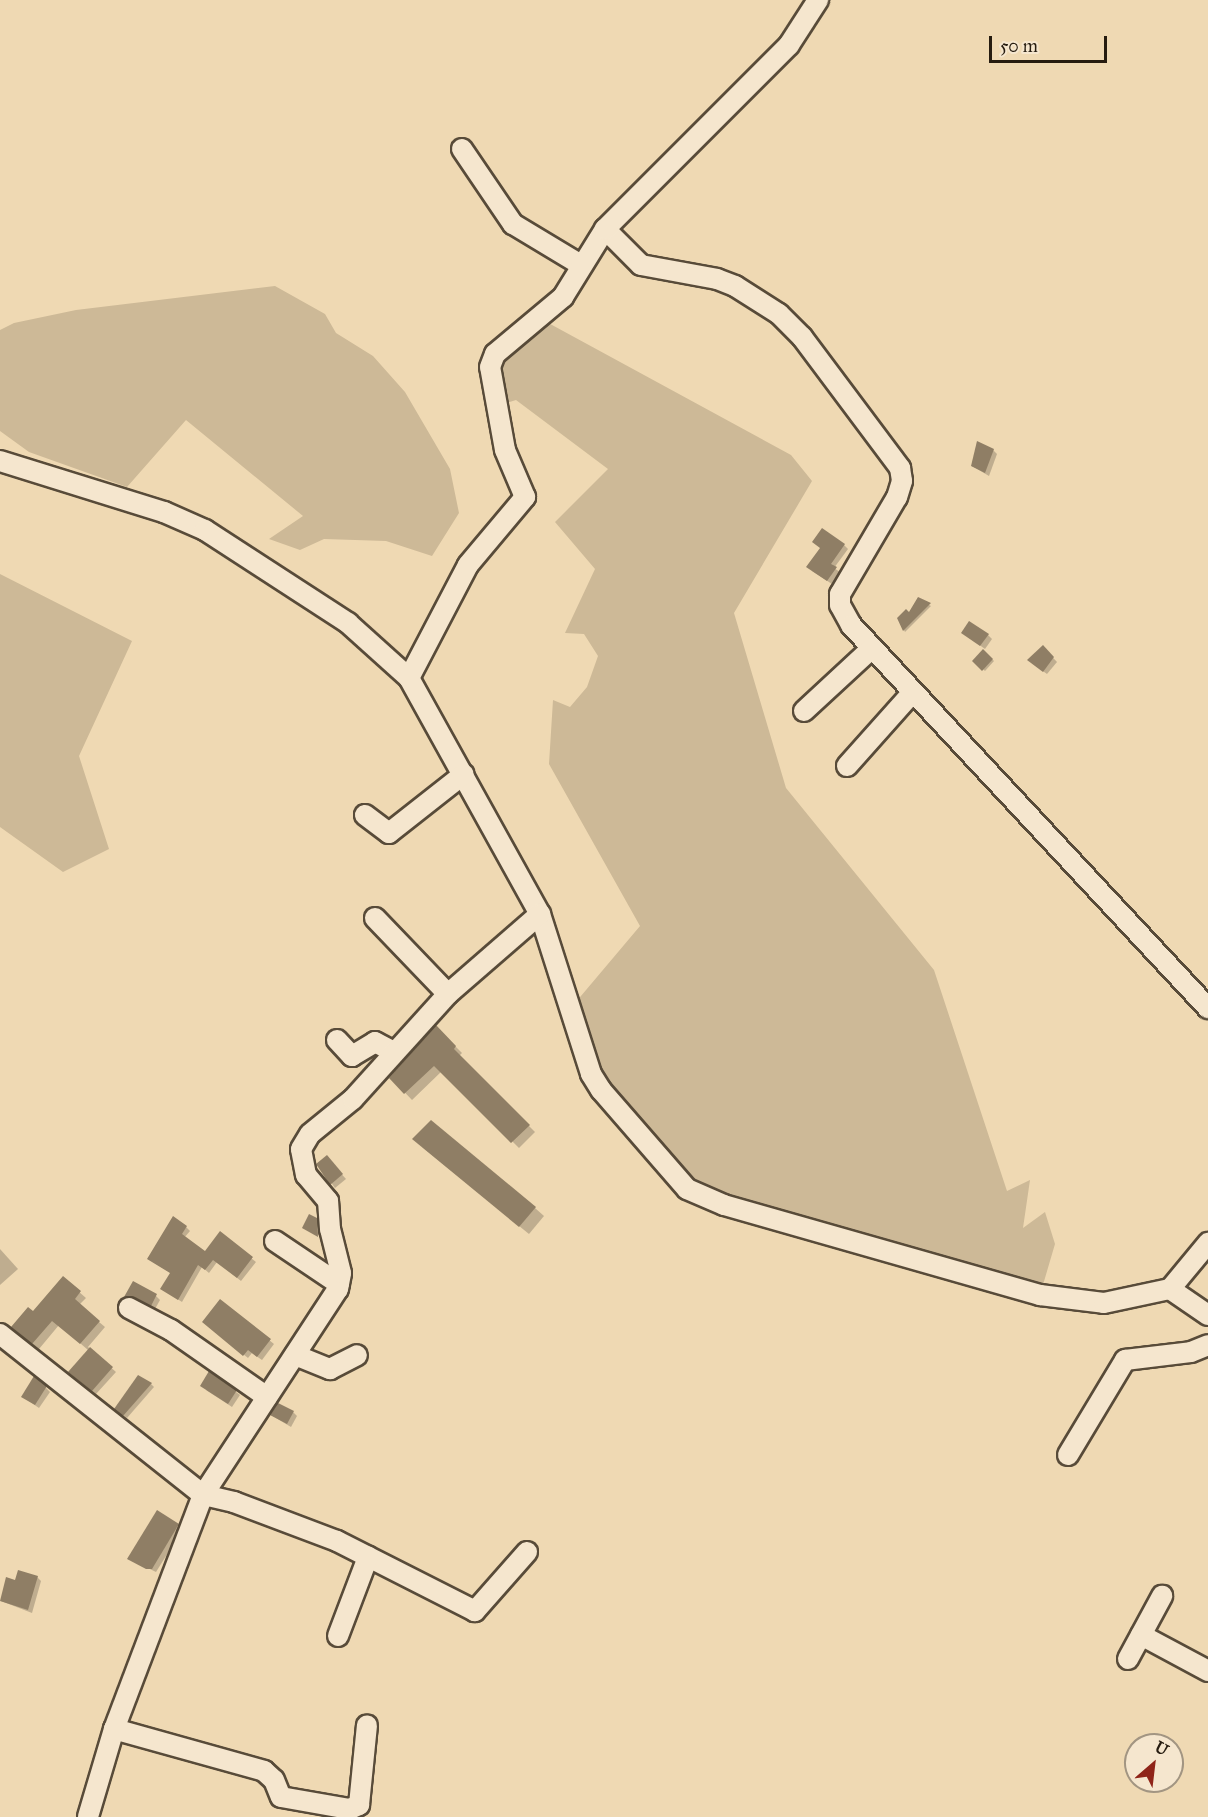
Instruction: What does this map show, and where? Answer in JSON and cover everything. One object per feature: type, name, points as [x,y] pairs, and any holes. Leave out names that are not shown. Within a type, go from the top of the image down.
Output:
[{"type":"street","points":[[409,678],[468,565],[525,497],[505,450],[490,367],[495,354],[551,310],[605,229],[789,45],[818,0]]},
{"type":"street","points":[[462,148],[513,224],[581,265]]},
{"type":"street","points":[[605,229],[648,268],[717,279],[779,314],[802,337],[900,468],[899,489],[840,594],[848,620],[912,693],[1208,1008]]},
{"type":"street","points":[[0,461],[164,512],[205,530],[348,623],[409,678],[540,914],[591,1074],[679,1180],[699,1196],[1040,1295],[1104,1303],[1170,1290],[1208,1243]]},
{"type":"street","points":[[804,711],[872,648]]},
{"type":"street","points":[[848,766],[912,693]]},
{"type":"street","points":[[365,815],[389,833],[464,774]]},
{"type":"street","points":[[87,1817],[114,1729],[203,1495],[339,1284],[341,1273],[330,1229],[328,1200],[306,1175],[301,1149],[310,1134],[352,1099],[448,994],[540,914]]},
{"type":"street","points":[[375,918],[448,994]]},
{"type":"street","points":[[338,1040],[352,1056],[375,1042],[394,1052]]},
{"type":"street","points":[[275,1241],[339,1284]]},
{"type":"street","points":[[1170,1290],[1208,1315]]},
{"type":"street","points":[[129,1308],[171,1330],[267,1398]]},
{"type":"street","points":[[0,1334],[203,1495],[234,1502],[368,1557],[475,1611],[527,1552]]},
{"type":"street","points":[[1068,1455],[1125,1360],[1191,1352],[1208,1345]]},
{"type":"street","points":[[295,1355],[330,1369],[357,1355]]},
{"type":"street","points":[[338,1636],[368,1557]]},
{"type":"street","points":[[1128,1659],[1162,1596]]},
{"type":"street","points":[[1141,1635],[1208,1671]]},
{"type":"street","points":[[114,1729],[264,1771],[284,1798],[350,1809],[359,1805],[367,1725]]},
{"type":"shaded area","points":[[275,286],[325,314],[336,333],[373,356],[405,392],[450,469],[459,513],[432,556],[386,541],[324,539],[300,550],[269,539],[303,516],[186,420],[127,487],[29,452],[0,431],[0,330],[14,323],[76,310]]},
{"type":"shaded area","points":[[541,319],[791,455],[812,481],[734,613],[786,788],[934,970],[1007,1191],[1030,1180],[1023,1228],[1045,1212],[1055,1244],[1040,1295],[699,1196],[601,1090],[570,1009],[640,926],[549,764],[553,700],[570,707],[587,687],[598,656],[584,634],[565,633],[595,569],[555,522],[608,469],[516,400],[500,405],[492,361]]},
{"type":"shaded area","points":[[0,574],[132,641],[79,756],[109,849],[63,872],[0,827]]},
{"type":"building","points":[[977,441],[994,449],[985,473],[971,466]]},
{"type":"building","points":[[822,528],[845,544],[831,564],[837,567],[827,581],[806,567],[820,548],[812,542]]},
{"type":"building","points":[[918,597],[931,603],[903,631],[897,618],[906,609],[909,612]]},
{"type":"building","points":[[969,621],[989,634],[980,646],[961,633]]},
{"type":"building","points":[[1043,645],[1054,657],[1043,672],[1027,660]]},
{"type":"building","points":[[983,649],[993,659],[982,671],[972,661]]},
{"type":"building","points":[[436,1025],[456,1046],[454,1049],[530,1125],[511,1143],[434,1066],[404,1094],[389,1078]]},
{"type":"building","points":[[431,1120],[536,1207],[519,1227],[412,1139]]},
{"type":"building","points":[[327,1155],[343,1174],[330,1185],[316,1164]]},
{"type":"building","points":[[309,1214],[317,1218],[318,1237],[302,1228]]},
{"type":"building","points":[[173,1216],[187,1226],[182,1234],[205,1251],[220,1231],[253,1257],[237,1278],[213,1260],[205,1270],[198,1265],[178,1300],[160,1289],[170,1273],[147,1259]]},
{"type":"building","points":[[63,1276],[81,1291],[75,1299],[100,1321],[80,1344],[52,1321],[32,1344],[11,1327],[28,1307],[33,1311]]},
{"type":"building","points":[[133,1281],[157,1294],[151,1306],[134,1297],[124,1297]]},
{"type":"building","points":[[220,1299],[271,1339],[257,1357],[248,1350],[243,1356],[202,1322]]},
{"type":"building","points":[[90,1347],[113,1367],[92,1391],[68,1372]]},
{"type":"building","points":[[209,1371],[237,1390],[228,1404],[200,1386]]},
{"type":"building","points":[[138,1375],[152,1383],[123,1416],[114,1409]]},
{"type":"building","points":[[34,1376],[47,1386],[35,1405],[21,1397]]},
{"type":"building","points":[[278,1403],[294,1411],[287,1424],[270,1415]]},
{"type":"building","points":[[157,1510],[179,1524],[152,1569],[146,1569],[127,1559]]},
{"type":"building","points":[[18,1570],[38,1576],[28,1610],[0,1601],[6,1577],[15,1580]]}]
